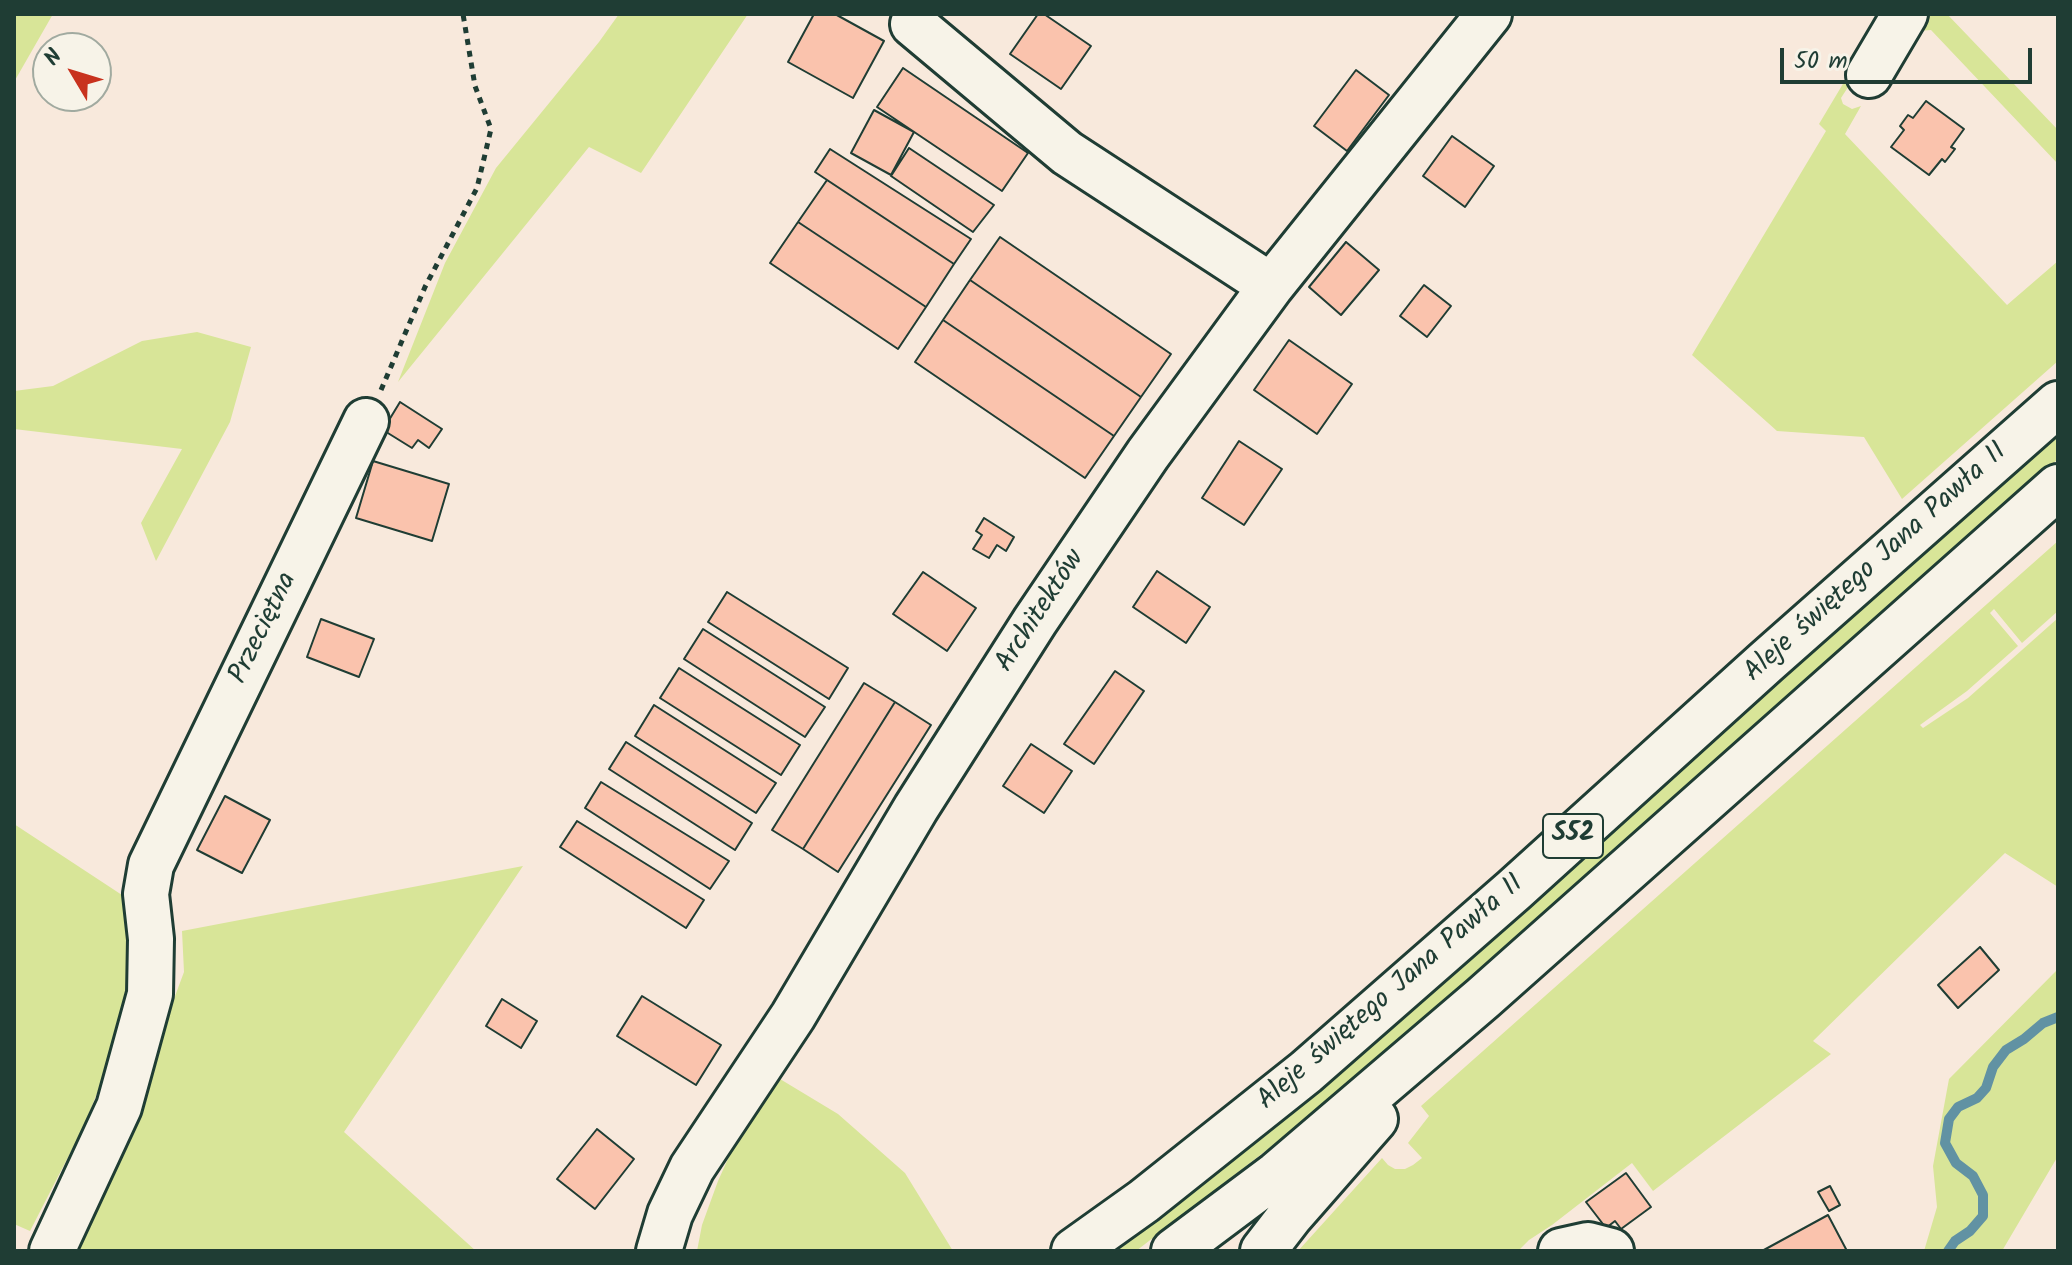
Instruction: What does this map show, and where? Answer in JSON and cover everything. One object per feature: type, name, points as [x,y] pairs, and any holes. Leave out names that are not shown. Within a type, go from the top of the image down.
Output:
[{"type":"main road","name":"Architektów","points":[[659,1251],[670,1214],[692,1168],[793,1016],[916,808],[1009,661],[1148,454],[1271,286],[1489,14]]},
{"type":"main road","points":[[1869,75],[1905,14]]},
{"type":"main road","points":[[913,24],[1067,153],[1271,286]]},
{"type":"main road","name":"Aleje świętego Jana Pawła II","points":[[1074,1251],[1144,1201],[1306,1072],[2058,404]]},
{"type":"main road","name":"Przeciętna","points":[[52,1251],[119,1107],[150,994],[151,939],[146,894],[151,865],[366,421]]},
{"type":"main road","name":"S52","points":[[1174,1251],[1277,1174],[1483,998],[2058,487]]},
{"type":"main road","points":[[1263,1251],[1401,1088],[1483,998]]},
{"type":"main road","points":[[1561,1251],[1588,1245],[1611,1251]]},
{"type":"path","points":[[366,421],[425,287],[477,188],[491,129],[475,86],[463,14]]},
{"type":"green space","points":[[14,14],[53,14],[43,32],[32,32],[32,51],[14,82]]},
{"type":"green space","points":[[619,14],[748,14],[641,173],[589,147],[398,382],[445,263],[496,168]]},
{"type":"green space","points":[[1917,14],[1947,14],[2058,130],[2058,164],[1931,30],[1906,32]]},
{"type":"green space","points":[[1859,57],[1863,64],[1841,98],[1843,104],[1852,109],[1861,106],[1845,134],[2007,305],[2058,261],[2058,361],[1902,499],[1864,437],[1777,431],[1692,355],[1826,131],[1819,124]]},
{"type":"green space","points":[[197,332],[251,347],[230,422],[156,561],[141,523],[182,449],[14,429],[14,391],[53,386],[142,341]]},
{"type":"green space","points":[[2058,434],[2058,459],[1401,1039],[1290,1132],[1136,1251],[1112,1251],[1442,982]]},
{"type":"green space","points":[[2058,541],[2058,611],[2022,643],[1994,609],[1990,613],[2018,646],[1967,691],[1920,725],[1923,728],[1968,698],[2058,618],[2058,887],[2005,853],[1813,1041],[1831,1054],[1653,1191],[1632,1163],[1518,1251],[1298,1251],[1382,1158],[1395,1169],[1405,1169],[1422,1158],[1408,1143],[1429,1116],[1421,1106]]},
{"type":"green space","points":[[14,824],[122,895],[146,972],[83,1128],[30,1231],[14,1224]]},
{"type":"green space","points":[[523,866],[344,1132],[476,1251],[71,1251],[134,1106],[184,972],[182,931]]},
{"type":"green space","points":[[2058,969],[2058,1156],[2002,1251],[1924,1251],[1937,1207],[1933,1166],[1949,1079]]},
{"type":"green space","points":[[780,1079],[838,1114],[905,1173],[953,1251],[697,1251],[702,1225],[736,1141]]},
{"type":"building","points":[[814,14],[835,14],[884,41],[853,98],[788,62]]},
{"type":"building","points":[[1038,14],[1044,14],[1091,46],[1061,89],[1010,54]]},
{"type":"building","points":[[903,68],[1028,153],[1002,191],[877,107]]},
{"type":"building","points":[[1356,70],[1389,95],[1347,151],[1314,126]]},
{"type":"building","points":[[1926,101],[1964,129],[1951,147],[1955,149],[1929,175],[1891,147],[1904,130],[1900,126],[1908,115],[1913,118]]},
{"type":"building","points":[[874,110],[914,132],[891,175],[851,153]]},
{"type":"building","points":[[1452,136],[1494,166],[1465,207],[1423,176]]},
{"type":"building","points":[[909,148],[994,205],[973,232],[891,176]]},
{"type":"building","points":[[830,149],[971,239],[954,264],[815,172]]},
{"type":"building","points":[[827,180],[954,264],[926,307],[798,222]]},
{"type":"building","points":[[798,222],[926,307],[898,349],[770,263]]},
{"type":"building","points":[[1000,237],[1171,354],[1141,397],[970,280]]},
{"type":"building","points":[[1346,242],[1379,270],[1341,315],[1309,287]]},
{"type":"building","points":[[970,280],[1141,397],[1114,436],[943,320]]},
{"type":"building","points":[[1424,285],[1451,306],[1427,337],[1400,316]]},
{"type":"building","points":[[943,320],[1114,436],[1085,478],[915,362]]},
{"type":"building","points":[[1289,340],[1352,384],[1317,434],[1254,390]]},
{"type":"building","points":[[400,402],[442,429],[429,448],[418,440],[412,448],[383,430]]},
{"type":"building","points":[[1239,441],[1282,469],[1244,525],[1202,498]]},
{"type":"building","points":[[373,461],[449,484],[432,541],[356,518]]},
{"type":"building","points":[[984,518],[1014,537],[1006,551],[997,545],[989,558],[973,549],[982,535],[976,531]]},
{"type":"building","points":[[1157,571],[1210,607],[1186,643],[1133,607]]},
{"type":"building","points":[[923,572],[976,608],[947,651],[893,614]]},
{"type":"building","points":[[727,592],[848,668],[829,699],[708,622]]},
{"type":"building","points":[[321,619],[374,639],[359,677],[307,657]]},
{"type":"building","points":[[703,629],[825,707],[805,737],[684,659]]},
{"type":"building","points":[[679,668],[800,745],[781,775],[660,698]]},
{"type":"building","points":[[1115,671],[1144,691],[1094,764],[1064,744]]},
{"type":"building","points":[[864,683],[895,702],[803,849],[772,830]]},
{"type":"building","points":[[895,702],[931,725],[838,872],[803,849]]},
{"type":"building","points":[[654,705],[776,783],[756,813],[635,736]]},
{"type":"building","points":[[626,742],[752,823],[735,850],[609,769]]},
{"type":"building","points":[[1031,744],[1072,771],[1044,813],[1003,786]]},
{"type":"building","points":[[601,782],[729,861],[710,889],[585,808]]},
{"type":"building","points":[[225,796],[270,820],[242,873],[197,850]]},
{"type":"building","points":[[577,821],[704,900],[686,928],[560,847]]},
{"type":"building","points":[[1980,947],[1999,970],[1958,1008],[1938,985]]},
{"type":"building","points":[[642,996],[721,1045],[696,1085],[617,1036]]},
{"type":"building","points":[[502,999],[537,1021],[521,1048],[486,1026]]},
{"type":"building","points":[[597,1129],[634,1159],[595,1209],[557,1179]]},
{"type":"building","points":[[1626,1173],[1651,1207],[1621,1229],[1615,1221],[1606,1228],[1586,1202]]},
{"type":"building","points":[[1830,1186],[1840,1205],[1829,1211],[1818,1192]]},
{"type":"building","points":[[1828,1215],[1847,1251],[1762,1251]]},
{"type":"waterway","points":[[1948,1251],[1983,1216],[1983,1195],[1973,1176],[1956,1163],[1945,1143],[1949,1119],[1958,1107],[1977,1098],[1986,1088],[1993,1067],[2006,1050],[2043,1023],[2058,1017]]}]
